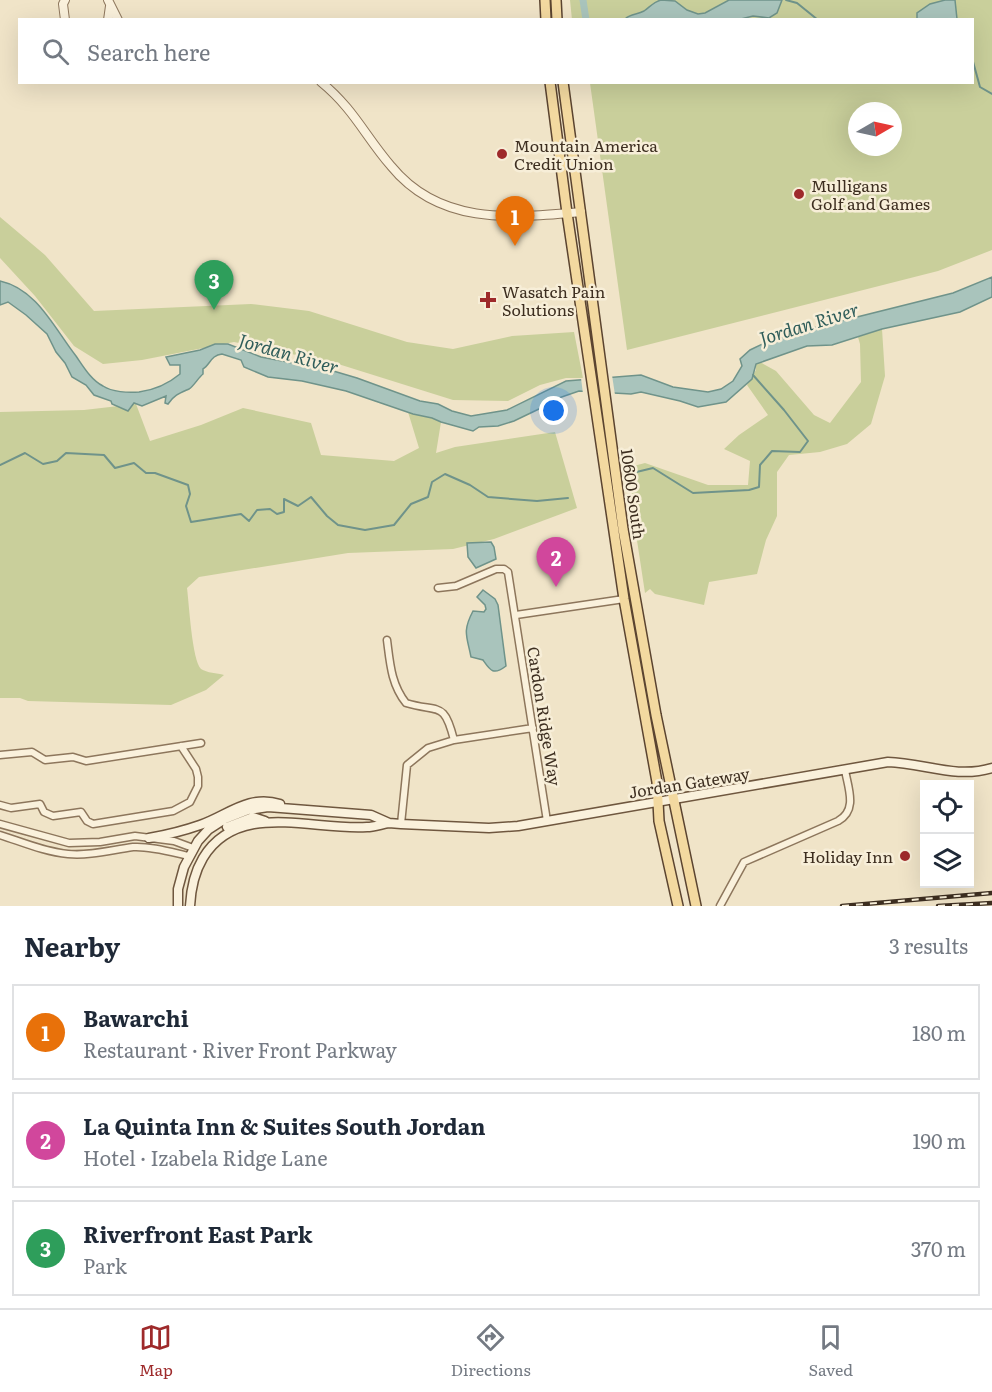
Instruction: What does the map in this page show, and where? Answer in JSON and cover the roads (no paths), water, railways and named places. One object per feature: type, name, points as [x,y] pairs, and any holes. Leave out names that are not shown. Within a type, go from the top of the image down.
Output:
[{"type":"main road","points":[[545,0],[546,18]]},
{"type":"main road","points":[[556,0],[557,18]]},
{"type":"main road","name":"10600 South","points":[[550,84],[588,362],[624,599],[657,786],[659,821],[678,906]]},
{"type":"main road","name":"10600 South","points":[[563,84],[623,529],[672,799],[696,906]]},
{"type":"main road","name":"Jordan Gateway","points":[[190,905],[196,869],[208,849],[231,831],[251,824],[270,822],[367,828],[389,823],[489,828],[547,822],[888,762],[956,773],[992,768]]},
{"type":"main road","points":[[149,838],[201,825],[242,805],[270,802],[288,808]]},
{"type":"main road","name":"Jordan Gateway","points":[[178,906],[178,889],[192,852],[208,830],[225,819],[248,810],[268,807],[370,815],[389,823]]},
{"type":"main road","points":[[190,905],[186,891],[196,858],[192,852],[241,820],[253,817],[270,822]]},
{"type":"street","points":[[63,1],[65,18]]},
{"type":"street","points":[[108,18],[109,3]]},
{"type":"street","points":[[109,3],[117,18]]},
{"type":"street","points":[[323,84],[348,106],[390,166],[405,182],[423,195],[472,214],[511,217],[581,212]]},
{"type":"street","name":"Cardon Ridge Way","points":[[438,588],[456,586],[496,569],[507,570],[516,615],[547,822]]},
{"type":"street","points":[[516,615],[624,599]]},
{"type":"street","points":[[387,639],[393,682],[400,694],[406,703],[433,707],[442,711],[449,720],[454,740]]},
{"type":"street","points":[[401,824],[407,765],[428,748],[454,740],[533,728]]},
{"type":"street","points":[[0,755],[28,752],[45,760],[73,757],[86,761],[201,743]]},
{"type":"street","points":[[0,805],[11,808],[40,804],[44,812],[53,816],[81,812],[87,821],[93,824],[173,811],[189,802],[198,786],[196,769],[181,746]]},
{"type":"street","points":[[720,906],[744,862],[838,821],[848,814],[851,805],[845,770]]},
{"type":"street","points":[[0,824],[69,843],[100,842],[135,836],[174,841],[192,852]]},
{"type":"street","points":[[0,835],[68,854],[102,853],[135,847],[192,852]]},
{"type":"water","points":[[661,0],[675,1],[687,10],[698,14],[705,13],[729,0],[782,0],[777,13],[769,18],[753,16],[745,18],[627,18],[644,11]]},
{"type":"water","points":[[955,0],[957,18],[917,18],[917,13],[930,4]]},
{"type":"water","points":[[992,277],[992,297],[960,312],[882,329],[832,345],[807,346],[756,364],[752,379],[726,402],[698,407],[641,392],[631,394],[579,391],[553,400],[514,421],[498,426],[479,427],[473,431],[413,414],[346,391],[302,381],[268,377],[244,367],[241,360],[222,354],[213,358],[191,388],[175,396],[168,404],[165,403],[166,396],[142,406],[134,403],[128,411],[112,404],[111,401],[94,395],[86,385],[72,377],[47,334],[8,302],[0,305],[0,281],[24,292],[44,311],[91,377],[115,391],[139,392],[161,386],[180,374],[180,365],[170,365],[166,357],[200,350],[215,344],[228,344],[261,357],[330,370],[357,378],[420,401],[438,404],[471,416],[507,410],[566,381],[641,375],[673,387],[708,392],[721,389],[733,381],[742,366],[740,359],[750,350],[777,337],[953,293]]},
{"type":"water","points":[[491,542],[496,559],[476,568],[468,557],[467,543]]},
{"type":"water","points":[[483,590],[495,599],[498,605],[506,666],[498,671],[490,669],[483,660],[471,657],[467,639],[467,624],[473,611],[484,612],[486,609],[477,597]]},
{"type":"waterway","points":[[583,0],[586,18]]},
{"type":"waterway","points":[[786,0],[797,3],[816,18]]},
{"type":"waterway","points":[[974,65],[980,87],[992,94]]},
{"type":"waterway","points":[[624,475],[653,468],[693,493],[749,490],[759,487],[760,465],[772,451],[800,452],[808,441],[753,375]]},
{"type":"waterway","points":[[0,465],[25,453],[43,464],[57,461],[66,453],[104,455],[115,468],[134,463],[146,473],[155,473],[188,485],[190,494],[186,506],[191,522],[241,514],[249,521],[257,510],[270,509],[277,514],[284,512],[284,499],[298,506],[311,497],[338,525],[365,530],[394,525],[411,504],[428,497],[432,482],[445,474],[470,485],[488,497],[537,501],[568,498]]},
{"type":"railway","points":[[842,906],[992,893]]},
{"type":"railway","points":[[938,906],[992,903]]},
{"type":"place","name":"Mountain America Credit Union","points":[[502,154]]},
{"type":"place","name":"Mulligans Golf and Games","points":[[799,194]]},
{"type":"place","name":"Bawarchi","points":[[515,246]]},
{"type":"place","name":"Wasatch Pain Solutions","points":[[488,300]]},
{"type":"place","name":"Riverfront East Park","points":[[214,310]]},
{"type":"place","name":"La Quinta Inn & Suites South Jordan","points":[[556,587]]},
{"type":"place","name":"Holiday Inn","points":[[905,856]]},
{"type":"water label","name":"Jordan River","points":[[809,323]]},
{"type":"water label","name":"Jordan River","points":[[289,353]]}]
